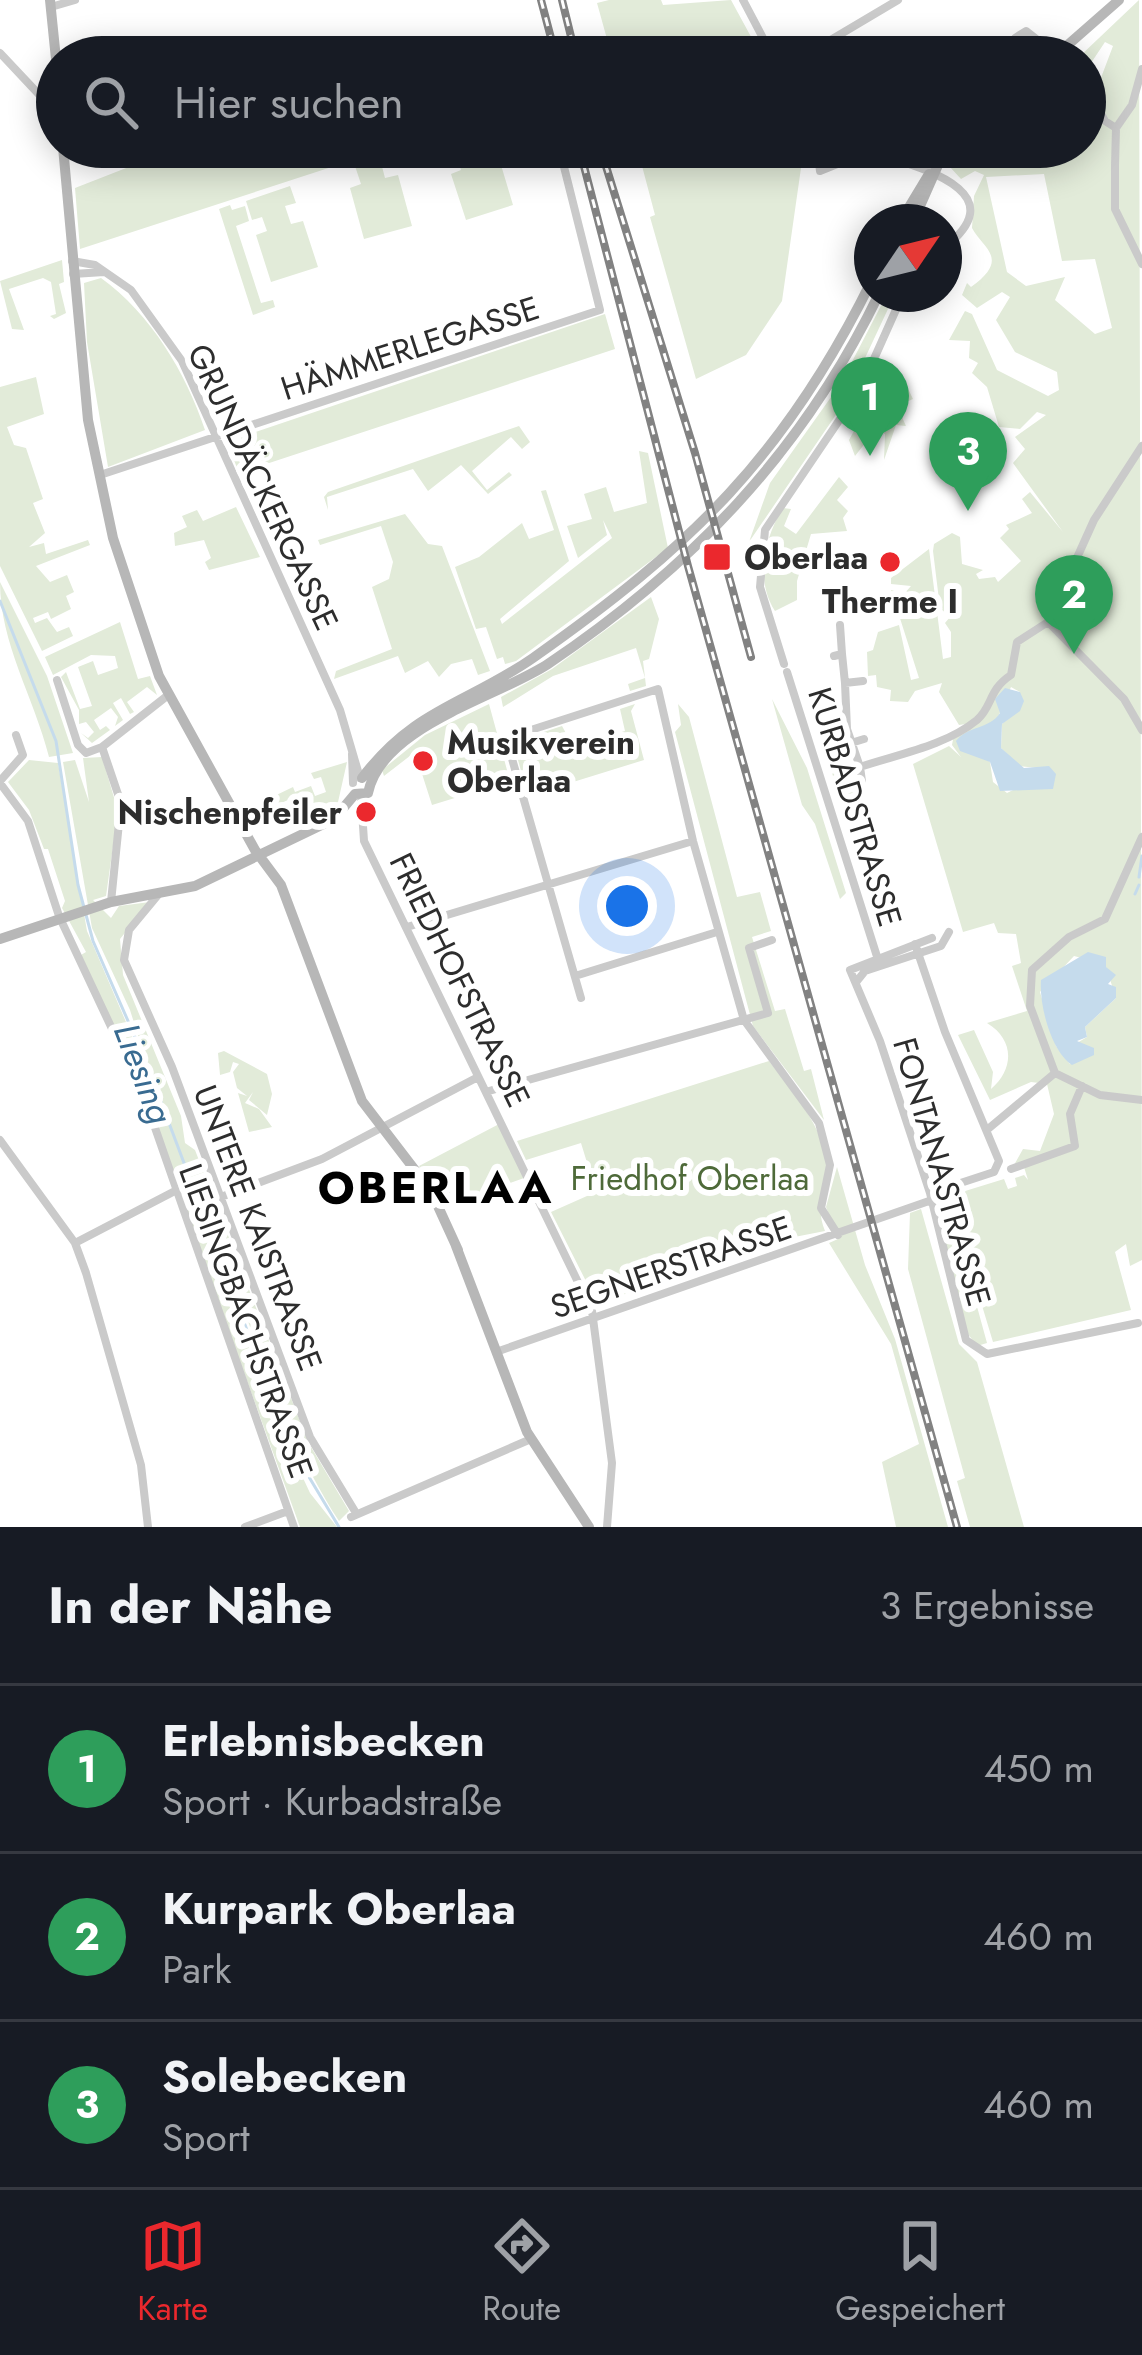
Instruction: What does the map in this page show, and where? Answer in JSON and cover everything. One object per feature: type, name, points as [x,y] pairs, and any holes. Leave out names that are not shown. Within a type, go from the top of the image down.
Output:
[{"type":"main road","points":[[1079,36],[1119,0]]},
{"type":"main road","points":[[51,4],[54,36]]},
{"type":"main road","points":[[65,168],[84,399],[98,476],[113,538],[167,696],[287,899],[353,1085],[458,1250],[531,1439],[589,1527]]},
{"type":"main road","points":[[920,204],[934,168]]},
{"type":"main road","points":[[909,204],[932,172]]},
{"type":"main road","points":[[0,939],[66,914],[196,886],[339,815],[419,718],[515,670],[670,556],[724,502],[797,412],[854,312]]},
{"type":"main road","points":[[362,783],[420,731],[545,666],[674,570],[729,518],[808,421],[869,312]]},
{"type":"street","points":[[51,4],[75,0]]},
{"type":"street","points":[[743,0],[762,36]]},
{"type":"street","points":[[837,36],[898,0]]},
{"type":"street","points":[[1024,31],[1030,36]]},
{"type":"street","points":[[1021,36],[1024,31]]},
{"type":"street","points":[[1024,31],[1028,36]]},
{"type":"street","points":[[1019,36],[1024,31]]},
{"type":"street","points":[[0,53],[36,91]]},
{"type":"street","points":[[1142,69],[1132,105],[1116,128],[1115,209],[1142,264]]},
{"type":"street","points":[[1106,122],[1116,128]]},
{"type":"street","name":"HÄMMERLEGASSE","points":[[98,476],[600,310],[564,168]]},
{"type":"street","points":[[924,168],[957,187],[970,211],[962,233]]},
{"type":"street","name":"GRUNDÄCKERGASSE","points":[[72,267],[105,272],[155,318],[195,385],[351,741],[362,783]]},
{"type":"street","name":"KURBADSTRASSE","points":[[878,961],[760,586],[765,530],[861,388],[895,312]]},
{"type":"street","points":[[860,767],[946,744],[983,714],[990,689],[1011,675],[1017,642],[1048,622],[1085,537],[1142,446]]},
{"type":"street","points":[[1048,622],[1124,699],[1142,730]]},
{"type":"street","points":[[841,625],[838,655],[852,711],[847,729],[862,781]]},
{"type":"street","points":[[57,680],[78,745],[86,753],[102,747],[167,696]]},
{"type":"street","points":[[845,683],[863,680]]},
{"type":"street","points":[[581,998],[506,738],[658,689],[693,841],[744,1020],[819,1123],[830,1165],[821,1208],[838,1234]]},
{"type":"street","points":[[830,714],[847,729]]},
{"type":"street","points":[[830,734],[847,729]]},
{"type":"street","points":[[0,782],[23,755],[16,735]]},
{"type":"street","points":[[851,743],[863,739]]},
{"type":"street","name":"GRUNDÄCKERGASSE","points":[[351,741],[362,783]]},
{"type":"street","points":[[102,747],[121,803],[105,904]]},
{"type":"street","name":"LIESINGBACHSTRASSE","points":[[0,782],[39,847],[145,1099],[173,1192],[294,1527]]},
{"type":"street","name":"FRIEDHOFSTRASSE","points":[[362,783],[359,821],[593,1322],[612,1463],[607,1527]]},
{"type":"street","points":[[339,815],[359,821]]},
{"type":"street","points":[[1142,837],[1105,919],[1069,937],[1032,970],[1030,1006],[1055,1073],[1115,1099],[1142,1100]]},
{"type":"street","points":[[407,927],[693,841]]},
{"type":"street","name":"UNTERE KAISTRASSE","points":[[158,895],[129,930],[124,960],[221,1197],[310,1437],[353,1515],[531,1439]]},
{"type":"street","points":[[575,976],[717,932]]},
{"type":"street","name":"KURBADSTRASSE","points":[[857,982],[851,966],[940,946],[949,932]]},
{"type":"street","name":"KURBADSTRASSE","points":[[917,949],[932,938]]},
{"type":"street","points":[[489,1091],[768,1013],[749,947],[772,940]]},
{"type":"street","name":"KURBADSTRASSE","points":[[917,949],[945,1033],[988,1129]]},
{"type":"street","name":"FONTANASTRASSE","points":[[857,982],[929,1197],[963,1330],[977,1352],[1138,1323]]},
{"type":"street","points":[[929,1197],[997,1169],[988,1129],[1055,1073]]},
{"type":"street","points":[[221,1197],[379,1131],[478,1077]]},
{"type":"street","points":[[1011,1169],[1076,1146],[1070,1114],[1082,1086]]},
{"type":"street","points":[[0,1140],[75,1243],[141,1465],[148,1527]]},
{"type":"street","points":[[75,1243],[173,1192]]},
{"type":"street","name":"SEGNERSTRASSE","points":[[496,1352],[593,1322],[602,1313],[750,1259],[838,1234],[929,1197]]},
{"type":"street","points":[[245,1527],[288,1511]]},
{"type":"green space","points":[[731,0],[751,36],[606,36],[597,3]]},
{"type":"green space","points":[[1139,0],[1142,1260],[1130,1266],[1126,1244],[1115,1252],[1131,1310],[993,1342],[949,1196],[1004,1179],[1008,1189],[1017,1186],[1015,1178],[1024,1175],[1028,1180],[1024,1167],[1074,1150],[1014,1165],[1023,1149],[1040,1151],[1054,1114],[1047,1084],[1031,1082],[990,1100],[958,1035],[974,1030],[993,1072],[991,1089],[1004,1073],[1008,1055],[1003,1038],[987,1023],[1027,1011],[1012,966],[1021,963],[1016,934],[998,933],[994,923],[963,932],[913,764],[949,746],[961,757],[952,745],[954,734],[979,722],[959,725],[939,692],[942,683],[915,691],[908,702],[890,701],[891,690],[877,687],[876,675],[868,676],[867,652],[873,650],[878,632],[899,625],[911,680],[919,678],[891,590],[904,594],[911,586],[891,584],[891,578],[929,549],[943,659],[951,657],[951,632],[945,623],[950,617],[940,608],[934,544],[952,533],[960,537],[962,564],[983,570],[976,574],[979,579],[995,577],[998,582],[1021,561],[1000,538],[1009,529],[1006,525],[1032,513],[1022,499],[1030,492],[1063,532],[1013,463],[1025,449],[1015,437],[1046,415],[1037,412],[1020,429],[999,427],[987,387],[972,373],[978,363],[969,358],[970,341],[949,340],[965,311],[972,314],[997,370],[1048,396],[1059,390],[1057,372],[1015,352],[996,320],[1010,297],[1002,292],[977,308],[962,295],[967,283],[971,287],[983,277],[992,261],[972,228],[974,196],[984,175],[975,171],[961,179],[951,168],[1106,168],[1106,64],[1113,46],[1101,36]],"holes":[[[1044,174],[1062,261],[1095,259],[1112,328],[1095,334],[1055,300],[1065,277],[1026,286],[1007,272],[986,177]],[[1011,687],[1020,692],[1011,716],[1002,724],[1001,748],[1018,766],[1038,768],[1053,789],[1019,787],[1007,793],[993,782],[990,762],[981,756]],[[1074,956],[1105,964],[1116,998],[1085,1027],[1087,1037],[1077,1043],[1088,1046],[1084,1056],[1070,1064],[1056,1046],[1040,992]]]},
{"type":"green space","points":[[126,168],[329,168],[80,249],[75,188]]},
{"type":"green space","points":[[356,168],[382,168],[385,178],[398,175],[412,226],[364,239],[350,188],[361,184]]},
{"type":"green space","points":[[502,168],[513,205],[466,220],[451,174]]},
{"type":"green space","points":[[643,168],[801,168],[782,301],[746,355],[696,379],[650,217],[655,215]]},
{"type":"green space","points":[[290,186],[296,203],[285,206],[291,224],[303,221],[318,267],[271,282],[256,235],[267,231],[262,217],[252,220],[246,201]]},
{"type":"green space","points":[[230,205],[232,210],[245,206],[249,221],[236,226],[261,303],[273,300],[275,307],[253,315],[219,209]]},
{"type":"green space","points":[[62,260],[64,282],[59,284],[66,313],[54,319],[50,316],[56,314],[51,282],[43,278],[9,289],[24,330],[12,329],[0,281]]},
{"type":"green space","points":[[101,278],[136,309],[165,346],[205,430],[108,467],[87,342],[84,283]]},
{"type":"green space","points":[[878,312],[887,312],[844,403],[749,542],[770,483],[841,383]]},
{"type":"green space","points":[[605,314],[615,349],[239,473],[232,455],[243,446],[241,437]]},
{"type":"green space","points":[[892,371],[900,372],[913,399],[897,406],[906,426],[896,425],[884,460],[885,434],[877,428],[855,456],[849,440]]},
{"type":"green space","points":[[36,377],[44,414],[7,427],[14,445],[26,448],[43,499],[33,503],[45,533],[29,547],[44,543],[46,554],[88,540],[90,545],[36,566],[50,582],[67,575],[74,592],[66,596],[71,609],[51,619],[48,612],[33,618],[35,623],[47,618],[57,632],[69,627],[73,636],[42,651],[0,566],[0,387]]},
{"type":"green space","points":[[519,426],[530,442],[522,449],[511,437],[472,471],[487,490],[509,472],[512,475],[488,494],[461,465],[428,491],[413,469],[327,497],[328,510],[324,497],[328,492]]},
{"type":"green space","points":[[639,451],[648,453],[668,548],[516,661],[505,664],[503,657],[497,659],[486,627],[476,629],[455,567],[479,557],[522,523],[529,539],[554,530],[541,491],[546,490],[569,561],[500,619],[502,624],[612,538],[603,520],[607,535],[578,558],[567,526],[592,519],[584,494],[606,487],[614,512],[647,503]]},
{"type":"green space","points":[[839,477],[848,487],[837,500],[848,511],[843,518],[847,531],[811,534],[797,581],[797,600],[775,611],[765,586],[764,559],[776,520],[783,508],[791,509],[784,526],[796,534]]},
{"type":"green space","points":[[236,507],[260,557],[209,570],[205,562],[211,558],[204,540],[175,546],[174,533],[187,527],[182,516],[197,510],[203,521]]},
{"type":"green space","points":[[405,514],[428,544],[442,546],[490,671],[478,675],[472,659],[451,664],[439,677],[428,661],[405,673],[398,656],[334,679],[336,671],[392,649],[372,587],[389,579],[393,562],[381,526],[320,545],[318,540]]},
{"type":"green space","points":[[0,582],[47,676],[73,753],[49,757],[12,649]]},
{"type":"green space","points":[[651,597],[659,619],[649,659],[643,661],[646,686],[630,691],[628,684],[645,678],[636,648],[553,676],[503,707],[501,697],[552,669]]},
{"type":"green space","points":[[120,622],[138,679],[150,676],[157,695],[147,687],[127,702],[134,712],[130,714],[121,698],[113,703],[123,720],[115,726],[118,717],[111,708],[94,720],[100,730],[106,726],[110,730],[92,743],[81,733],[88,738],[94,732],[86,722],[79,724],[79,710],[61,677],[66,672],[80,709],[92,706],[78,667],[93,661],[98,675],[118,668],[115,656],[91,655],[53,675],[45,657]]},
{"type":"green space","points":[[772,699],[807,768],[846,893],[840,899],[815,824],[802,805]]},
{"type":"green space","points":[[489,704],[510,781],[432,805],[415,752],[384,776],[382,770],[425,735]]},
{"type":"green space","points":[[635,704],[631,711],[644,760],[528,796],[513,742],[562,726],[573,746],[625,731],[620,709]]},
{"type":"green space","points":[[678,704],[689,717],[737,897],[760,892],[771,931],[752,937],[775,1011],[785,1009],[804,1071],[811,1069],[824,1120],[753,1026],[675,732],[681,725]]},
{"type":"green space","points":[[102,757],[118,811],[106,896],[93,900],[111,918],[119,906],[150,902],[120,939],[123,975],[181,1116],[185,1143],[195,1150],[308,1442],[349,1511],[339,1521],[298,1445],[204,1204],[199,1204],[283,1435],[310,1493],[337,1527],[300,1527],[184,1207],[189,1204],[81,955],[86,952],[62,908],[65,901],[48,849],[29,810],[8,782],[29,760],[58,763],[87,931],[156,1092],[130,1010],[92,928],[63,762],[75,760],[89,802],[83,758]]},
{"type":"green space","points":[[347,762],[336,811],[317,820],[299,795],[268,809],[264,801],[293,787],[295,792],[311,786],[315,796],[326,792],[321,777],[314,779],[311,773]]},
{"type":"green space","points":[[831,769],[848,782],[864,819],[867,855],[858,864]]},
{"type":"green space","points":[[224,1051],[267,1074],[272,1094],[267,1115],[249,1100],[253,1092],[245,1103],[259,1109],[272,1127],[249,1132],[238,1093],[247,1096],[237,1088],[233,1072],[239,1064],[233,1062],[230,1072],[220,1075],[218,1053]]},
{"type":"green space","name":"Friedhof Oberlaa","points":[[769,1061],[806,1110],[825,1153],[821,1214],[825,1231],[774,1241],[603,1302],[594,1297],[551,1212],[596,1192],[581,1143],[526,1160],[517,1141]]},
{"type":"green space","points":[[501,1123],[524,1178],[445,1206],[419,1166]]},
{"type":"green space","points":[[837,1167],[865,1265],[895,1339],[948,1527],[896,1527],[882,1462],[919,1444],[891,1344],[829,1243],[838,1239],[826,1207]]},
{"type":"green space","points":[[947,1197],[987,1343],[977,1346],[968,1334],[935,1204]]},
{"type":"green space","points":[[921,1209],[959,1344],[977,1362],[1024,1527],[970,1527],[957,1481],[965,1478],[908,1269],[910,1213]]},
{"type":"water","points":[[1005,688],[1020,692],[1024,701],[1020,711],[1002,724],[1001,748],[1024,768],[1049,766],[1056,774],[1053,789],[1000,791],[990,762],[960,751],[956,741],[961,736],[1000,713],[995,699]]},
{"type":"water","points":[[1088,952],[1106,957],[1106,967],[1116,975],[1108,984],[1116,987],[1116,998],[1085,1027],[1087,1037],[1077,1041],[1094,1048],[1094,1055],[1072,1065],[1048,1027],[1041,980]]},
{"type":"waterway","name":"Liesing","points":[[0,601],[56,741],[78,885],[93,941],[146,1062],[291,1447],[339,1527]]},
{"type":"waterway","points":[[1139,877],[1142,856]]},
{"type":"waterway","points":[[1135,894],[1139,885]]},
{"type":"railway","points":[[541,0],[550,36]]},
{"type":"railway","points":[[562,0],[571,36]]},
{"type":"railway","points":[[584,168],[688,566],[957,1527]]},
{"type":"railway","points":[[607,168],[695,453],[751,657]]},
{"type":"place","name":"Erlebnisbecken","points":[[870,456]]},
{"type":"place","name":"Solebecken","points":[[968,511]]},
{"type":"place","name":"Oberlaa","points":[[717,557]]},
{"type":"place","name":"Therme I","points":[[890,562]]},
{"type":"place","name":"Kurpark Oberlaa","points":[[1074,654]]},
{"type":"place","name":"Musikverein Oberlaa","points":[[423,761]]},
{"type":"place","name":"Nischenpfeiler","points":[[366,812]]},
{"type":"district","name":"OBERLAA","points":[[436,1187]]}]
